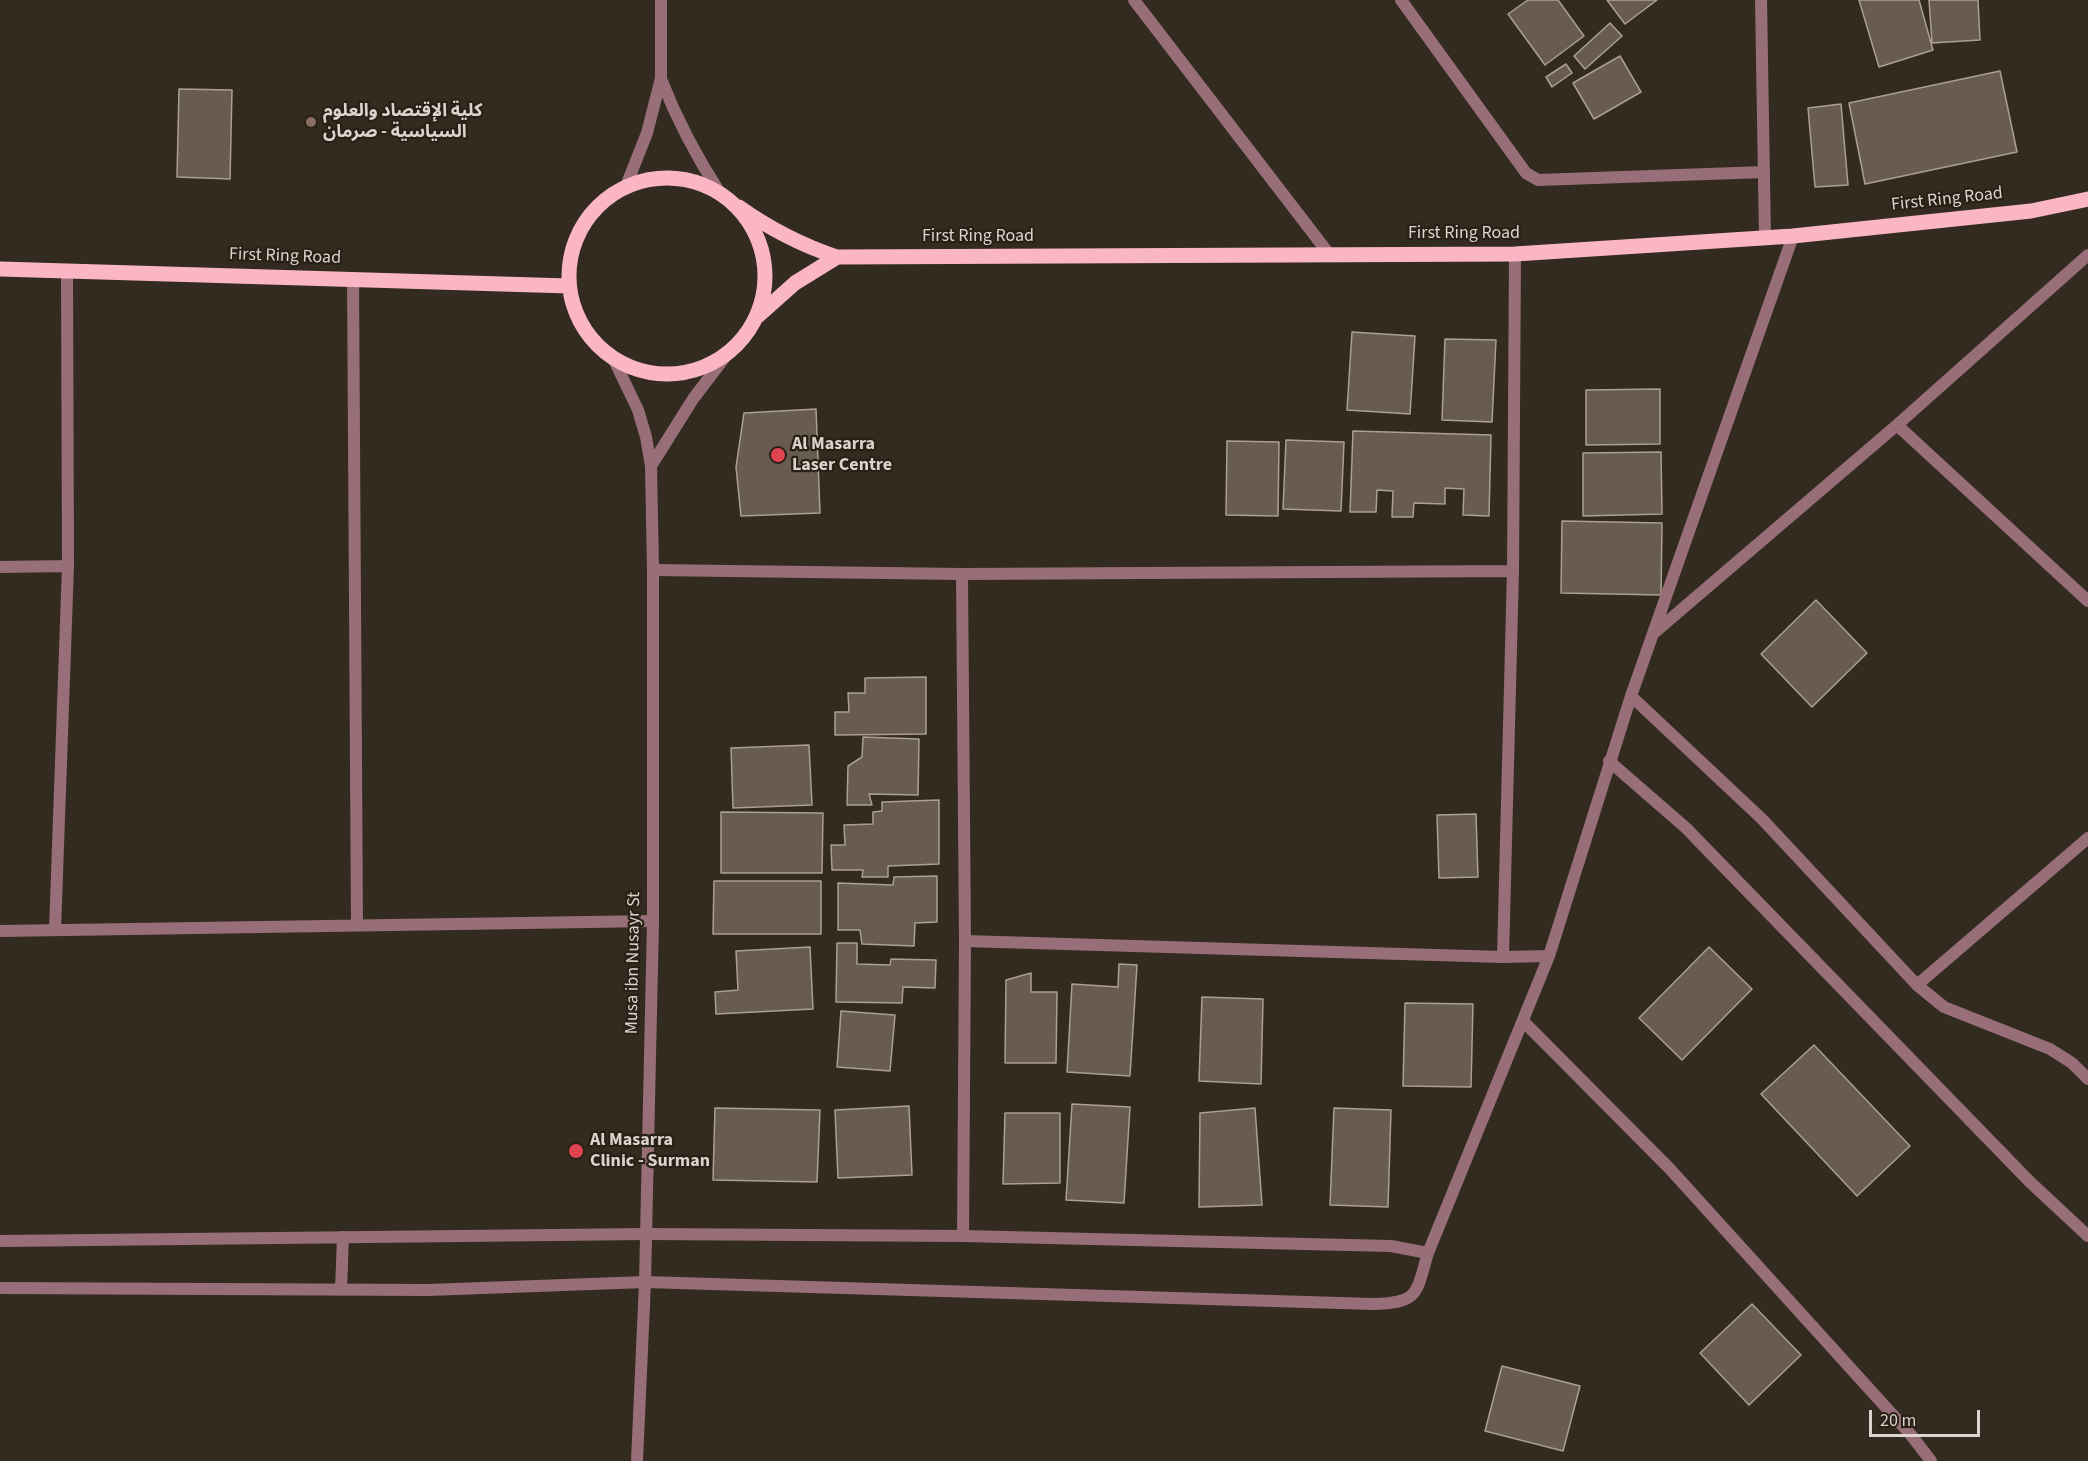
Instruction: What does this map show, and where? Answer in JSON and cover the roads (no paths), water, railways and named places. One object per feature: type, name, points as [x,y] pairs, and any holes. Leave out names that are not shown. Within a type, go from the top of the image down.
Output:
[{"type":"main road","points":[[657,178],[690,180],[720,193],[761,223],[785,237],[837,257],[795,284],[758,316],[728,353],[692,372],[652,374],[614,360],[591,340],[576,315],[569,286],[570,259],[580,229],[600,204],[626,186],[657,178]]},
{"type":"main road","name":"First Ring Road","points":[[837,257],[1515,254],[1793,236],[2031,211],[2088,199]]},
{"type":"main road","points":[[739,207],[759,240],[766,278],[758,316]]},
{"type":"main road","name":"First Ring Road","points":[[0,269],[569,286]]},
{"type":"street","points":[[626,186],[647,133],[661,78],[661,0]]},
{"type":"street","points":[[1134,0],[1329,254]]},
{"type":"street","points":[[1401,0],[1526,172],[1538,180],[1764,172]]},
{"type":"street","points":[[1761,0],[1765,238]]},
{"type":"street","points":[[661,78],[686,137],[720,193]]},
{"type":"street","points":[[0,1288],[428,1290],[645,1282],[1396,1304],[1410,1298],[1418,1287],[1428,1253],[1549,956],[1631,696],[1793,236]]},
{"type":"street","points":[[1503,957],[1513,571],[1515,254]]},
{"type":"street","points":[[1653,634],[1898,424],[2088,255]]},
{"type":"street","points":[[55,930],[68,566],[67,270]]},
{"type":"street","points":[[353,278],[357,924]]},
{"type":"street","points":[[651,466],[693,399],[728,353]]},
{"type":"street","name":"Musa ibn Nusayr St","points":[[614,360],[638,410],[646,436],[651,466],[653,921],[645,1282],[638,1461]]},
{"type":"street","points":[[1898,424],[2088,601]]},
{"type":"street","points":[[0,567],[68,566]]},
{"type":"street","points":[[653,570],[962,574],[1513,571]]},
{"type":"street","points":[[962,574],[965,941],[963,1236]]},
{"type":"street","points":[[1631,696],[1762,819],[1917,985],[1944,1007],[2050,1049],[2072,1063],[2088,1079]]},
{"type":"street","points":[[1609,761],[1686,828],[2030,1182],[2088,1236]]},
{"type":"street","points":[[1917,985],[2088,838]]},
{"type":"street","points":[[0,932],[357,924],[653,921]]},
{"type":"street","points":[[965,941],[1503,957],[1549,956]]},
{"type":"street","points":[[1523,1022],[1670,1169],[1931,1461]]},
{"type":"street","points":[[0,1241],[646,1234],[963,1236],[1390,1246],[1428,1253]]},
{"type":"street","points":[[341,1290],[343,1237]]},
{"type":"place","name":"كلية الإقتصاد والعلوم السياسية - صرمان","points":[[311,122]]},
{"type":"place","name":"Al Masarra Laser Centre","points":[[778,455]]},
{"type":"place","name":"Al Masarra Clinic - Surman","points":[[576,1151]]}]
